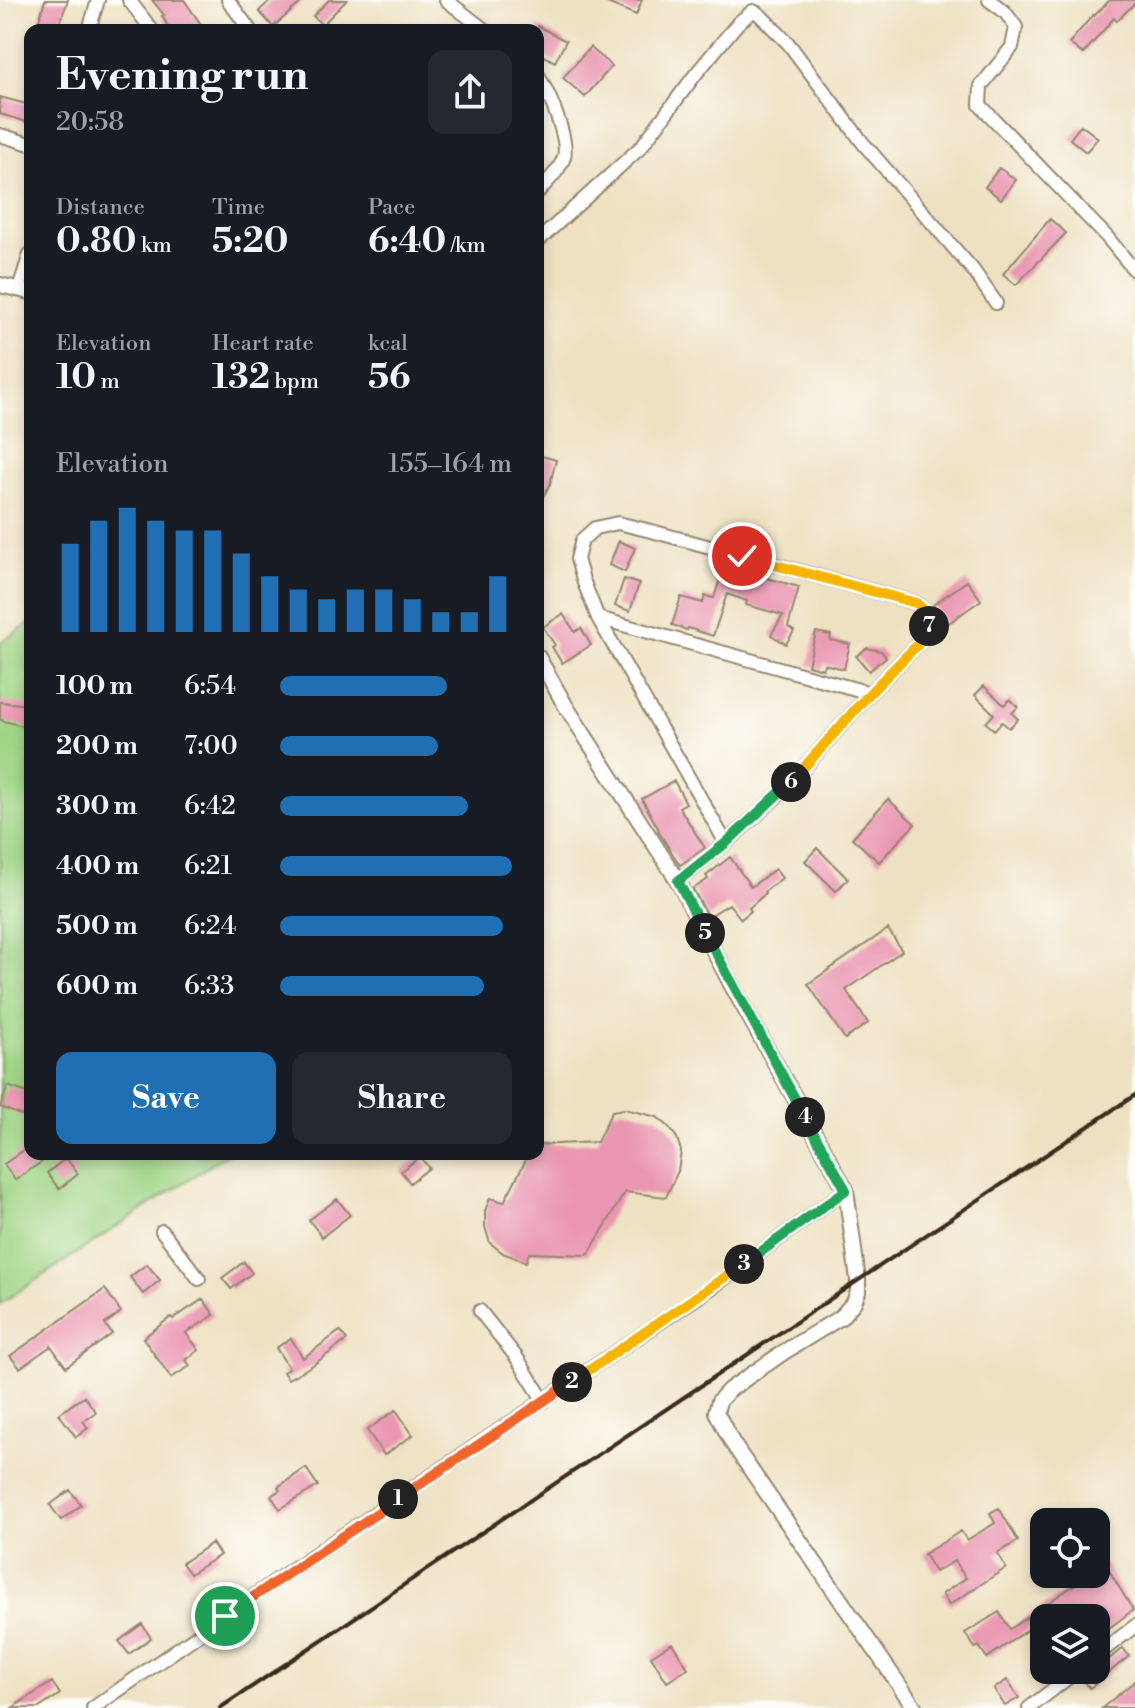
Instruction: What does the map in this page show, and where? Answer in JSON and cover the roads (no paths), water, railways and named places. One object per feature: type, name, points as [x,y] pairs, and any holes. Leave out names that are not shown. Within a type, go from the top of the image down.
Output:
[{"type":"street","points":[[91,24],[98,0]]},
{"type":"street","points":[[129,0],[147,24]]},
{"type":"street","points":[[228,0],[246,24]]},
{"type":"street","points":[[446,0],[477,24]]},
{"type":"street","points":[[544,236],[641,147],[738,23],[763,0]]},
{"type":"street","points":[[989,0],[1005,12],[1016,27],[1012,47],[981,86],[980,105],[1107,237],[1135,271]]},
{"type":"street","points":[[753,11],[788,43],[863,143],[973,270],[996,303]]},
{"type":"street","points":[[544,89],[566,146],[563,160],[544,184]]},
{"type":"street","points":[[0,135],[24,142]]},
{"type":"street","points":[[0,285],[24,291]]},
{"type":"street","points":[[678,881],[726,843],[787,787],[870,693],[922,640],[929,629],[929,614],[916,603],[618,523],[595,528],[582,540],[577,559],[598,618],[726,843]]},
{"type":"street","points":[[598,618],[870,693]]},
{"type":"street","points":[[544,668],[678,881],[730,982],[846,1190],[858,1280],[854,1302],[841,1317],[729,1390],[719,1401],[716,1412],[733,1444],[915,1708]]},
{"type":"street","points":[[93,1708],[291,1570],[714,1286],[846,1190]]},
{"type":"street","points":[[162,1231],[199,1279]]},
{"type":"street","points":[[480,1311],[517,1358],[544,1401]]},
{"type":"street","points":[[1110,1645],[1135,1626]]},
{"type":"street","points":[[1029,1708],[1060,1684]]},
{"type":"railway","points":[[220,1708],[1135,1095]]}]
